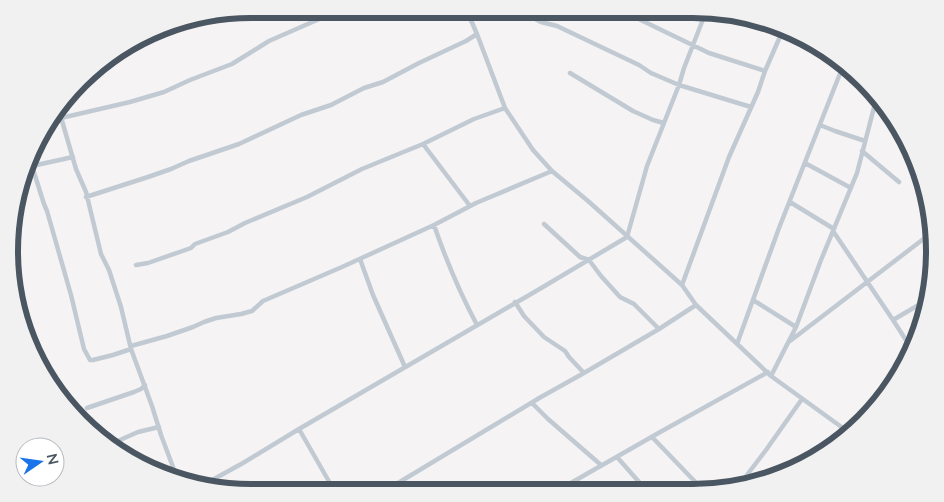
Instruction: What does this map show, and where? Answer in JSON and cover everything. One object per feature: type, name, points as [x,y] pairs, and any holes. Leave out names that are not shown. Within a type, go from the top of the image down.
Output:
[{"type":"street","points":[[174,471],[131,347],[109,270],[101,254],[86,197],[61,118],[164,92],[232,64],[269,41],[324,17]]},
{"type":"street","points":[[470,17],[505,108],[533,150],[552,172],[588,201],[682,285],[696,305],[770,374],[844,429]]},
{"type":"street","points":[[532,17],[541,22],[557,26],[638,65],[650,73],[679,85],[751,107]]},
{"type":"street","points":[[634,17],[709,53],[765,71]]},
{"type":"street","points":[[210,481],[627,236],[646,166],[679,85],[703,18]]},
{"type":"street","points":[[86,197],[163,172],[239,144],[301,115],[331,105],[364,88],[383,82],[477,34]]},
{"type":"street","points":[[682,285],[729,157],[781,35]]},
{"type":"street","points":[[737,344],[841,71]]},
{"type":"street","points":[[570,72],[633,111],[664,123]]},
{"type":"street","points":[[569,484],[652,436],[770,374],[796,327],[857,173],[874,104]]},
{"type":"street","points":[[136,265],[148,263],[191,248],[194,244],[228,232],[307,197],[362,169],[423,144],[474,119],[505,108]]},
{"type":"street","points":[[820,125],[865,141]]},
{"type":"street","points":[[423,144],[470,206]]},
{"type":"street","points":[[862,151],[899,182]]},
{"type":"street","points":[[34,166],[73,157]]},
{"type":"street","points":[[805,163],[851,188]]},
{"type":"street","points":[[33,168],[71,295],[82,341],[90,360],[113,355],[216,318],[252,311],[263,301],[360,259],[470,206],[552,172]]},
{"type":"street","points":[[790,202],[833,230],[908,343]]},
{"type":"street","points":[[544,224],[580,257],[589,260],[620,297],[634,304],[659,329]]},
{"type":"street","points":[[434,225],[444,255],[477,325]]},
{"type":"street","points":[[789,341],[926,237]]},
{"type":"street","points":[[360,259],[373,295],[405,367]]},
{"type":"street","points":[[753,300],[796,327]]},
{"type":"street","points":[[515,302],[524,316],[544,337],[565,352],[584,373]]},
{"type":"street","points":[[893,320],[921,304]]},
{"type":"street","points":[[396,484],[659,329],[696,305]]},
{"type":"street","points":[[87,408],[134,392],[145,385]]},
{"type":"street","points":[[744,479],[802,399]]},
{"type":"street","points":[[532,403],[602,466]]},
{"type":"street","points":[[116,442],[138,432],[158,427]]},
{"type":"street","points":[[299,429],[330,484]]},
{"type":"street","points":[[652,436],[697,484]]},
{"type":"street","points":[[617,457],[640,484]]}]
